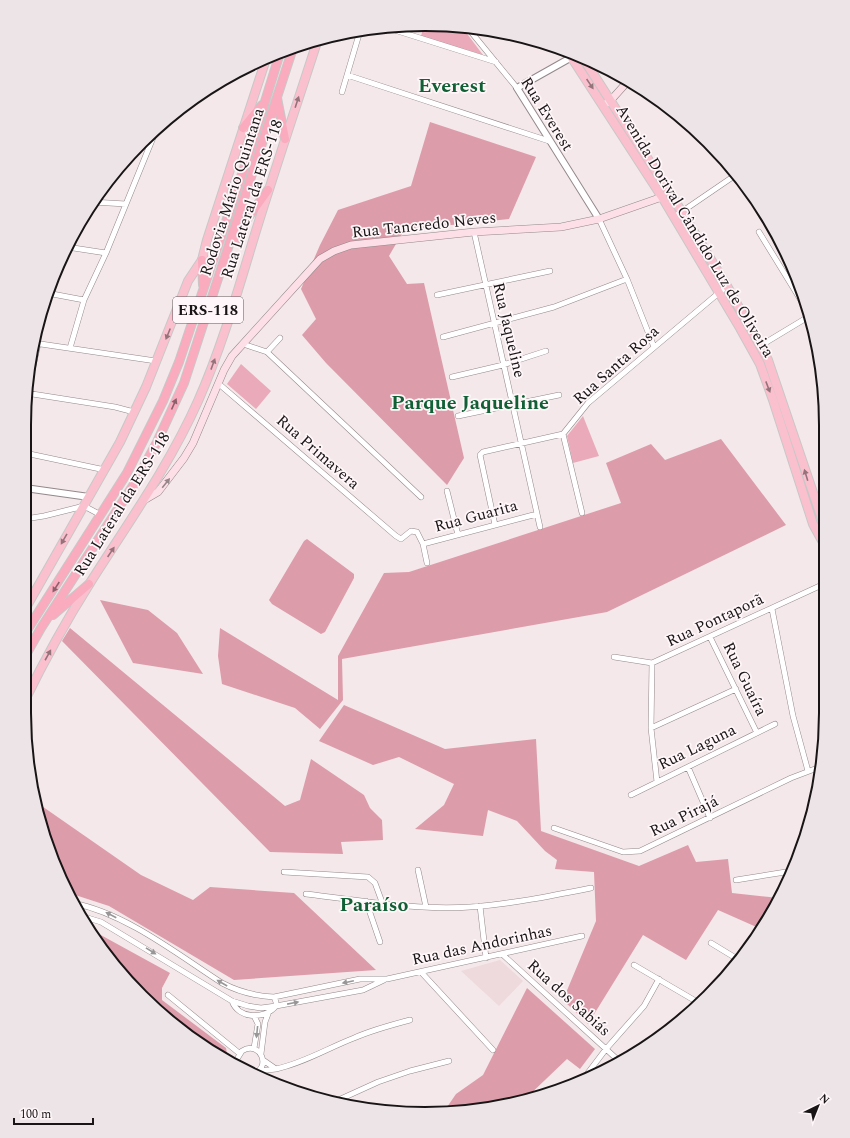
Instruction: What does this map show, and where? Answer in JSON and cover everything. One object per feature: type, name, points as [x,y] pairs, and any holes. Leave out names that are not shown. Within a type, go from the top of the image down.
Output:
[{"type":"highway","name":"Rodovia Mário Quintana","points":[[31,646],[125,499],[157,442],[193,357],[291,55]]},
{"type":"highway","name":"Rodovia Mário Quintana","points":[[31,624],[127,473],[163,401],[179,362],[278,60]]},
{"type":"highway","points":[[277,98],[285,139]]},
{"type":"highway","points":[[243,128],[265,101]]},
{"type":"highway","points":[[225,259],[245,222],[268,190]]},
{"type":"highway","points":[[202,260],[203,289]]},
{"type":"highway","points":[[45,622],[89,584]]},
{"type":"main road","name":"Rua Lateral da ERS-118","points":[[31,688],[40,669],[89,584],[146,499],[170,458],[198,402],[212,367],[316,46]]},
{"type":"main road","name":"Avenida Dorival Cândido Luz de Oliveira","points":[[574,60],[607,102],[682,212],[727,286],[768,360],[782,397],[810,490],[819,512]]},
{"type":"main road","name":"Rua Lateral da ERS-118","points":[[31,599],[104,470],[134,412],[188,281],[202,260],[264,66]]},
{"type":"main road","name":"Avenida Dorival Cândido Luz de Oliveira","points":[[588,67],[674,218],[760,364],[813,524],[819,535]]},
{"type":"main road","points":[[607,102],[624,85]]},
{"type":"main road","name":"Rua Tancredo Neves","points":[[146,499],[158,492],[182,462],[193,444],[224,370],[232,356],[320,259],[334,251],[351,245],[474,232],[561,227],[599,219],[662,197]]},
{"type":"main road","points":[[170,458],[182,462]]},
{"type":"street","points":[[401,32],[496,62]]},
{"type":"street","name":"Rua Everest","points":[[473,34],[517,88],[548,141],[599,219]]},
{"type":"street","points":[[342,92],[358,37]]},
{"type":"street","points":[[517,88],[566,57]]},
{"type":"street","points":[[347,75],[548,141]]},
{"type":"street","points":[[70,348],[84,300],[106,253],[152,141]]},
{"type":"street","points":[[674,218],[732,178]]},
{"type":"street","points":[[100,202],[126,204]]},
{"type":"street","points":[[599,219],[627,279],[654,348]]},
{"type":"street","name":"Rua Jaqueline","points":[[474,232],[540,527]]},
{"type":"street","points":[[759,232],[796,292]]},
{"type":"street","points":[[74,248],[106,253]]},
{"type":"street","points":[[437,295],[550,271]]},
{"type":"street","points":[[443,337],[554,307],[627,279]]},
{"type":"street","name":"Rua Santa Rosa","points":[[563,434],[588,403],[727,286]]},
{"type":"street","points":[[53,294],[84,300]]},
{"type":"street","points":[[760,346],[805,319]]},
{"type":"street","points":[[267,352],[280,338]]},
{"type":"street","points":[[40,344],[156,361]]},
{"type":"street","points":[[244,344],[267,352],[421,497]]},
{"type":"street","points":[[452,377],[504,365],[546,351]]},
{"type":"street","name":"Rua Primavera","points":[[219,384],[402,539],[411,531],[415,530],[423,544]]},
{"type":"street","points":[[32,394],[115,407],[134,412]]},
{"type":"street","points":[[458,416],[559,395]]},
{"type":"street","points":[[495,525],[480,455],[483,452],[521,445],[563,434],[582,513]]},
{"type":"street","points":[[31,454],[104,470]]},
{"type":"street","points":[[31,489],[89,497]]},
{"type":"street","points":[[447,491],[458,535]]},
{"type":"street","points":[[31,519],[84,506],[101,515]]},
{"type":"street","name":"Rua Guarita","points":[[423,544],[537,514]]},
{"type":"street","points":[[423,544],[427,563]]},
{"type":"street","name":"Rua Pontaporã","points":[[614,657],[652,664],[819,586]]},
{"type":"street","points":[[772,609],[793,716],[808,771]]},
{"type":"street","name":"Rua Guaíra","points":[[710,637],[757,732]]},
{"type":"street","points":[[652,664],[651,728],[657,782]]},
{"type":"street","points":[[651,728],[736,689]]},
{"type":"street","name":"Rua Laguna","points":[[631,795],[775,724]]},
{"type":"street","points":[[688,767],[710,818]]},
{"type":"street","name":"Rua Pirajá","points":[[554,828],[623,852],[640,851],[791,778],[815,769]]},
{"type":"street","points":[[418,870],[426,907]]},
{"type":"street","points":[[736,880],[786,871]]},
{"type":"street","points":[[284,872],[368,877],[375,883],[382,902]]},
{"type":"street","points":[[306,894],[426,907],[480,906],[527,900],[591,888]]},
{"type":"street","points":[[366,901],[380,942]]},
{"type":"street","points":[[81,905],[106,912],[238,991],[260,997],[274,997],[360,979],[387,979]]},
{"type":"street","points":[[480,906],[486,958]]},
{"type":"street","points":[[89,918],[101,922],[127,936],[232,1001],[248,1006],[261,1008],[276,1006],[363,990],[387,979]]},
{"type":"street","name":"Rua das Andorinhas","points":[[387,979],[582,936]]},
{"type":"street","points":[[711,943],[734,957]]},
{"type":"street","name":"Rua dos Sabiás","points":[[502,954],[615,1058]]},
{"type":"street","points":[[634,965],[695,1000]]},
{"type":"street","points":[[420,972],[493,1050]]},
{"type":"street","points":[[589,1071],[644,1006],[659,979]]},
{"type":"street","points":[[168,995],[240,1053]]},
{"type":"street","points":[[274,997],[276,1006]]},
{"type":"street","points":[[232,1001],[237,1009],[245,1014],[254,1016],[268,1014]]},
{"type":"street","points":[[259,1070],[262,1066],[263,1060],[261,1054],[265,1022],[268,1014],[276,1006]]},
{"type":"street","points":[[254,1016],[258,1024],[254,1048]]},
{"type":"street","points":[[261,1071],[276,1069],[322,1053],[375,1030],[410,1020]]},
{"type":"street","points":[[238,1059],[240,1053],[244,1049],[254,1048],[261,1054]]},
{"type":"street","points":[[263,1060],[276,1069]]},
{"type":"street","points":[[343,1098],[378,1082],[410,1071],[449,1061]]},
{"type":"shaded area","points":[[422,31],[467,33],[483,55],[421,36]]},
{"type":"shaded area","points":[[430,122],[536,157],[509,219],[404,230],[389,256],[407,284],[424,283],[464,458],[447,485],[326,363],[302,335],[316,319],[301,289],[320,245],[338,210],[411,186]]},
{"type":"shaded area","points":[[241,364],[271,391],[256,409],[227,384]]},
{"type":"shaded area","points":[[583,416],[599,456],[573,463],[567,436]]},
{"type":"shaded area","points":[[721,439],[786,525],[607,612],[342,659],[343,700],[320,729],[295,708],[222,684],[218,656],[220,628],[338,700],[338,656],[384,573],[409,572],[621,503],[606,463],[651,444],[665,460]]},
{"type":"shaded area","points":[[307,539],[354,574],[354,578],[325,632],[321,634],[272,604],[269,600],[304,541]]},
{"type":"shaded area","points":[[100,600],[148,610],[177,633],[203,674],[133,663]]},
{"type":"shaded area","points":[[70,628],[285,806],[300,800],[311,759],[364,795],[370,808],[382,820],[383,840],[341,842],[343,854],[270,852],[62,641]]},
{"type":"shaded area","points":[[344,705],[445,749],[536,739],[541,831],[639,866],[688,845],[696,862],[728,859],[732,893],[773,897],[756,927],[718,910],[686,960],[643,935],[588,1024],[563,1000],[596,921],[594,872],[555,869],[557,860],[545,851],[517,821],[488,810],[483,836],[415,829],[444,805],[454,784],[399,757],[373,765],[319,741]]},
{"type":"shaded area","points":[[42,806],[141,875],[193,900],[210,887],[294,893],[376,970],[234,980],[109,906],[76,895],[61,864]]},
{"type":"shaded area","points":[[98,934],[170,973],[162,988],[162,1000],[226,1048],[227,1053],[206,1041],[185,1026],[146,992],[112,953]]},
{"type":"shaded area","points":[[500,960],[523,981],[499,1006],[461,971]]},
{"type":"shaded area","points":[[527,988],[595,1049],[580,1069],[567,1059],[532,1092],[476,1104],[448,1106],[456,1094],[483,1075]]},
{"type":"district","name":"Everest","points":[[452,86]]},
{"type":"district","name":"Parque Jaqueline","points":[[470,403]]},
{"type":"district","name":"Paraíso","points":[[374,905]]}]
